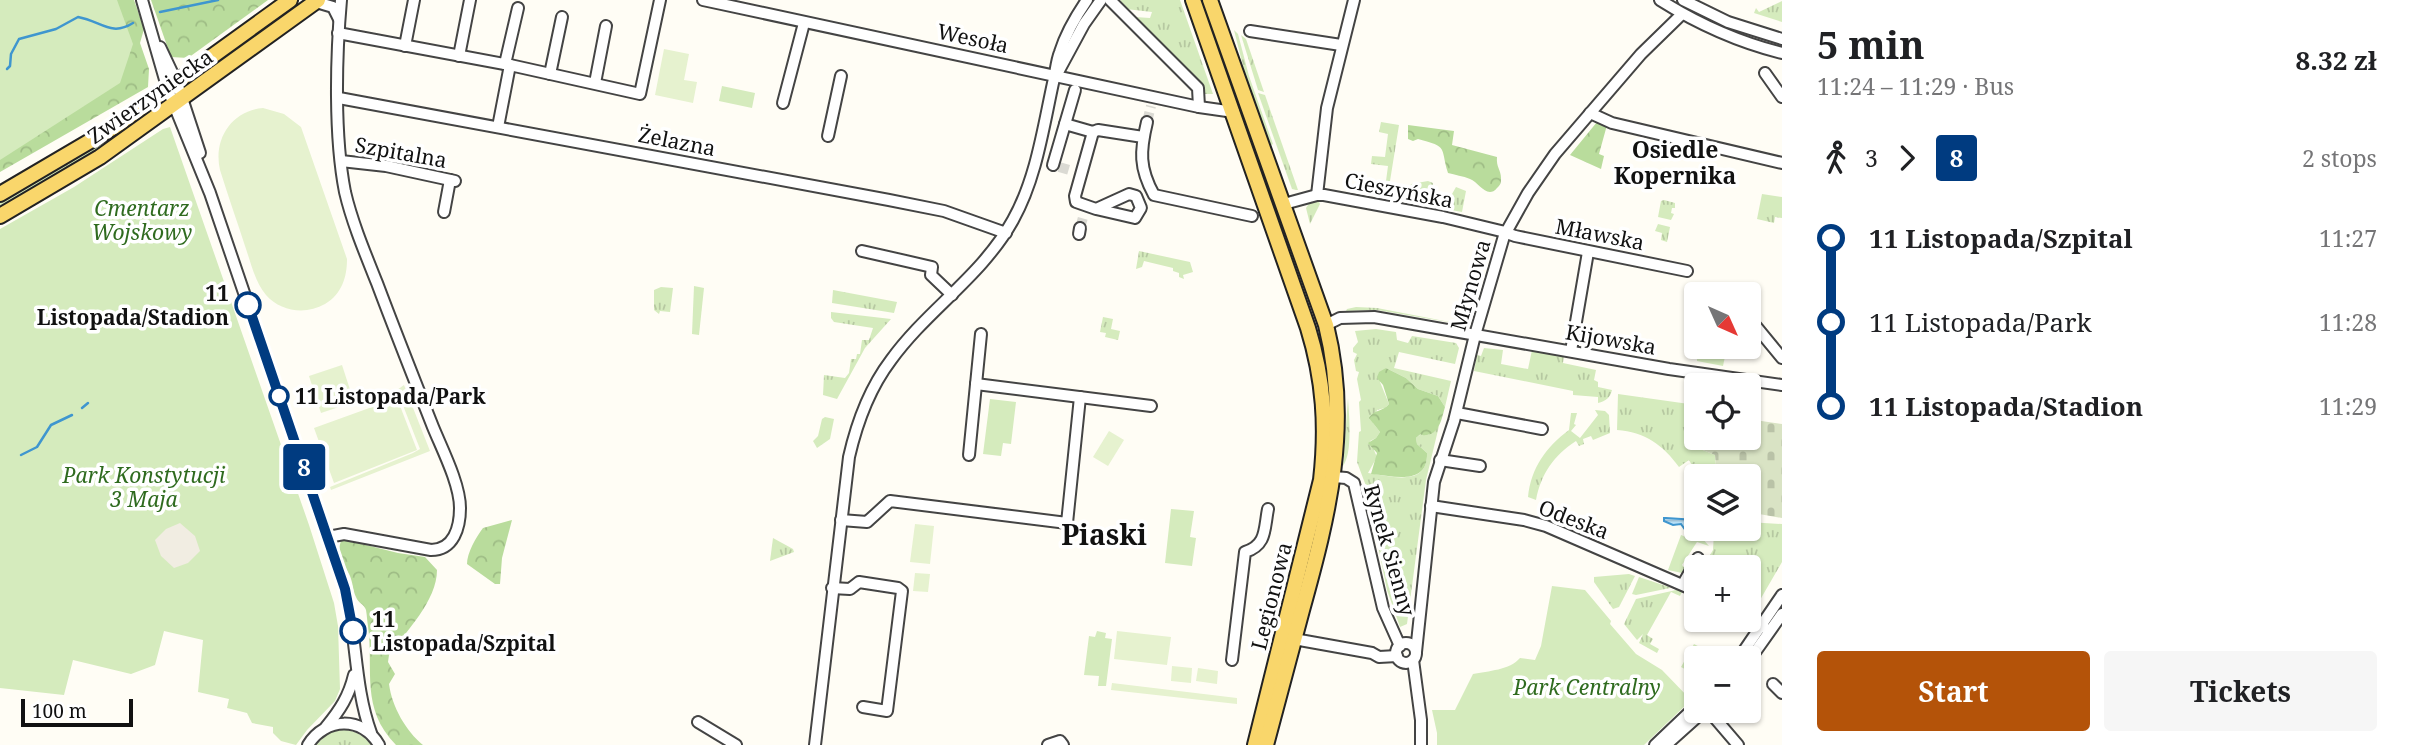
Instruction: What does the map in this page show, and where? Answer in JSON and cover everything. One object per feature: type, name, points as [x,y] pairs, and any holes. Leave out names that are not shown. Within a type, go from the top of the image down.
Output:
[{"type":"main road","name":"Zwierzyniecka","points":[[0,194],[87,145],[290,0]]},
{"type":"main road","name":"Legionowa","points":[[1193,0],[1308,328],[1321,377],[1325,414],[1324,456],[1307,567],[1294,639],[1266,745]]},
{"type":"main road","name":"Legionowa","points":[[1210,0],[1326,325],[1336,374],[1338,413],[1334,477],[1255,745]]},
{"type":"main road","name":"Zwierzyniecka","points":[[0,216],[100,157],[317,1]]},
{"type":"main road","points":[[272,13],[270,23],[280,28]]},
{"type":"main road","points":[[1265,202],[1278,206],[1284,204]]},
{"type":"main road","points":[[1321,377],[1336,374]]},
{"type":"street","points":[[142,0],[171,68],[172,86]]},
{"type":"street","points":[[142,0],[328,537],[349,604],[355,668],[363,712],[371,733],[380,745]]},
{"type":"street","points":[[328,537],[344,534],[431,550],[441,549],[450,544],[457,531],[460,507],[459,498],[349,204],[341,161],[338,33],[341,0]]},
{"type":"street","points":[[405,46],[414,0]]},
{"type":"street","points":[[459,56],[470,0]]},
{"type":"street","points":[[338,33],[640,94],[660,0]]},
{"type":"street","name":"Wesoła","points":[[703,0],[975,57],[1152,102],[1234,112]]},
{"type":"street","points":[[815,745],[832,588],[853,440],[872,390],[902,345],[978,270],[1006,233],[1022,202],[1035,162],[1056,64],[1067,34],[1087,0]]},
{"type":"street","points":[[1055,76],[1084,24],[1101,0]]},
{"type":"street","points":[[1110,0],[1198,88],[1203,108],[1212,106],[1226,91]]},
{"type":"street","points":[[1317,195],[1327,108],[1354,0]]},
{"type":"street","points":[[1660,0],[1682,14],[1743,42],[1782,53]]},
{"type":"street","points":[[317,1],[333,7],[340,19]]},
{"type":"street","points":[[1687,1],[1749,29],[1782,39]]},
{"type":"street","points":[[498,127],[518,8]]},
{"type":"street","name":"Młynowa","points":[[1405,651],[1419,624],[1431,506],[1440,460],[1457,413],[1475,335],[1506,232],[1540,175],[1590,113],[1643,52],[1682,14]]},
{"type":"street","points":[[550,74],[562,17]]},
{"type":"street","points":[[783,103],[804,23]]},
{"type":"street","points":[[595,83],[606,26]]},
{"type":"street","points":[[1743,42],[1749,37],[1749,29]]},
{"type":"street","points":[[1250,30],[1341,45]]},
{"type":"street","points":[[171,68],[179,71],[196,69]]},
{"type":"street","points":[[1765,73],[1782,97]]},
{"type":"street","points":[[828,136],[841,76]]},
{"type":"street","points":[[1035,162],[1056,166],[1075,90]]},
{"type":"street","name":"Żelazna","points":[[339,98],[944,211],[1006,233]]},
{"type":"street","points":[[1590,113],[1612,123],[1782,163]]},
{"type":"street","points":[[1147,122],[1145,140],[1140,151],[1154,195],[1252,215]]},
{"type":"street","points":[[1065,124],[1093,132],[1096,130],[1145,140]]},
{"type":"street","points":[[1088,210],[1129,194],[1136,197],[1141,208],[1137,217],[1132,218],[1088,210],[1074,200],[1077,173],[1093,132]]},
{"type":"street","name":"Szpitalna","points":[[341,161],[386,166],[453,181],[444,212]]},
{"type":"street","name":"Cieszyńska","points":[[1284,204],[1317,195],[1506,232]]},
{"type":"street","name":"Mławska","points":[[1506,232],[1687,271]]},
{"type":"street","points":[[862,251],[932,267],[931,275],[952,295]]},
{"type":"street","points":[[1570,351],[1588,251]]},
{"type":"street","name":"Kijowska","points":[[1308,328],[1342,325],[1354,318],[1374,317],[1669,369],[1782,385]]},
{"type":"street","points":[[1761,332],[1782,359]]},
{"type":"street","points":[[969,455],[981,334]]},
{"type":"street","points":[[976,384],[1152,406]]},
{"type":"street","points":[[841,520],[867,522],[890,502],[1067,523],[1080,397]]},
{"type":"street","points":[[1457,413],[1542,429]]},
{"type":"street","points":[[1440,460],[1480,466]]},
{"type":"street","name":"Rynek Sienny","points":[[1334,477],[1346,478],[1354,483],[1383,608],[1405,651]]},
{"type":"street","name":"Odeska","points":[[1431,506],[1524,520],[1546,526],[1683,584]]},
{"type":"street","points":[[1232,660],[1245,552],[1256,548],[1262,542],[1268,509]]},
{"type":"street","points":[[832,588],[850,589],[859,582],[892,586],[898,588],[902,594],[887,711],[863,707]]},
{"type":"street","points":[[1757,646],[1782,595]]},
{"type":"street","points":[[1750,646],[1782,614]]},
{"type":"street","points":[[1761,626],[1766,629]]},
{"type":"street","points":[[1294,639],[1372,653],[1405,651],[1421,720],[1420,745]]},
{"type":"street","points":[[308,745],[343,706],[350,691],[355,668]]},
{"type":"street","points":[[1773,684],[1782,693]]},
{"type":"street","points":[[1655,745],[1684,717]]},
{"type":"street","points":[[698,722],[736,745]]},
{"type":"street","points":[[326,727],[349,723],[371,733]]},
{"type":"street","points":[[1666,745],[1692,723]]},
{"type":"street","points":[[1719,723],[1738,745]]},
{"type":"street","points":[[1048,745],[1060,741],[1063,745]]},
{"type":"green space","points":[[0,0],[134,0],[144,29],[140,43],[149,69],[148,87],[0,172]]},
{"type":"green space","points":[[0,0],[117,0],[133,44],[120,83],[0,160]]},
{"type":"green space","points":[[151,0],[268,0],[188,58],[171,57]]},
{"type":"green space","points":[[1180,0],[1213,94],[1205,94],[1201,85],[1135,17],[1150,18],[1152,12],[1126,9],[1119,2]]},
{"type":"green space","points":[[1200,0],[1203,0],[1263,169],[1255,154]]},
{"type":"green space","points":[[1782,1],[1782,22],[1754,13],[1756,8],[1759,12]]},
{"type":"green space","points":[[1234,30],[1238,34],[1249,76],[1273,144],[1270,146],[1245,74]]},
{"type":"green space","points":[[1241,35],[1246,39],[1264,92],[1258,90]]},
{"type":"green space","points":[[664,49],[689,54],[684,80],[697,82],[693,103],[655,95]]},
{"type":"green space","points":[[722,86],[755,93],[752,108],[719,101]]},
{"type":"green space","points":[[1258,93],[1265,95],[1298,190],[1292,189]]},
{"type":"green space","points":[[150,108],[153,113],[0,211],[0,199]]},
{"type":"green space","points":[[263,108],[284,114],[301,127],[347,259],[345,279],[336,295],[325,304],[310,310],[286,308],[272,301],[262,290],[220,170],[219,148],[227,129],[242,115]]},
{"type":"green space","points":[[1381,122],[1399,125],[1390,181],[1386,181],[1388,166],[1371,164],[1372,156],[1385,157],[1388,134],[1379,132]]},
{"type":"green space","points":[[1597,122],[1607,125],[1599,154],[1604,156],[1601,169],[1570,155]]},
{"type":"green space","points":[[1408,125],[1454,131],[1452,145],[1497,157],[1500,184],[1490,192],[1470,179],[1448,173],[1442,149],[1418,139],[1408,139]]},
{"type":"green space","name":"Park Konstytucji 3 Maja","points":[[170,127],[334,603],[338,626],[340,689],[335,701],[296,745],[281,741],[273,733],[273,727],[252,723],[247,713],[227,708],[229,699],[198,692],[203,640],[164,631],[155,665],[131,674],[73,660],[64,695],[0,688],[0,229]]},
{"type":"green space","points":[[1428,181],[1433,183],[1432,197],[1448,201],[1456,187],[1466,191],[1462,212],[1406,202],[1411,184]]},
{"type":"green space","points":[[1762,194],[1782,197],[1782,218],[1775,217],[1774,223],[1757,219]]},
{"type":"green space","points":[[1661,201],[1675,203],[1671,220],[1658,217]]},
{"type":"green space","points":[[1310,202],[1320,204],[1310,224],[1306,208]]},
{"type":"green space","points":[[1658,224],[1670,227],[1667,242],[1661,240],[1662,233],[1655,231]]},
{"type":"green space","points":[[1139,251],[1190,262],[1193,272],[1183,275],[1184,279],[1173,271],[1173,268],[1144,261],[1142,267],[1136,269]]},
{"type":"green space","points":[[694,286],[704,288],[699,335],[692,334]]},
{"type":"green space","points":[[661,287],[673,288],[670,312],[660,311],[659,314],[654,310],[654,290]]},
{"type":"green space","points":[[833,290],[897,302],[894,313],[832,303]]},
{"type":"green space","points":[[1356,307],[1377,308],[1460,324],[1377,310],[1346,311]]},
{"type":"green space","points":[[831,312],[891,319],[865,348],[837,399],[823,395],[824,375],[845,378],[849,373],[851,359],[856,359],[857,354],[860,354],[862,340],[869,340],[873,328],[834,322]]},
{"type":"green space","points":[[1103,317],[1113,319],[1111,329],[1120,331],[1118,340],[1105,337],[1106,333],[1100,332]]},
{"type":"green space","points":[[1376,329],[1396,332],[1397,340],[1408,343],[1412,336],[1456,343],[1459,348],[1455,364],[1399,352],[1394,368],[1451,381],[1445,407],[1438,396],[1418,389],[1406,378],[1386,368],[1380,382],[1389,404],[1377,410],[1373,423],[1380,432],[1370,441],[1377,457],[1368,473],[1397,477],[1415,475],[1426,464],[1427,453],[1417,444],[1416,438],[1421,434],[1428,435],[1439,426],[1426,480],[1407,624],[1400,627],[1387,590],[1366,486],[1357,462],[1361,400],[1357,379],[1359,372],[1356,371],[1354,360],[1357,354],[1353,352],[1358,342],[1355,331]]},
{"type":"green space","points":[[1484,348],[1503,350],[1501,364],[1528,369],[1532,350],[1564,356],[1563,363],[1596,370],[1594,380],[1598,382],[1598,387],[1612,390],[1611,393],[1607,399],[1598,403],[1598,397],[1573,395],[1573,391],[1474,371],[1477,355],[1481,356]]},
{"type":"green space","points":[[1697,359],[1724,359],[1723,366]]},
{"type":"green space","points":[[342,365],[354,402],[321,413],[309,376]]},
{"type":"green space","points":[[1386,368],[1406,378],[1418,389],[1438,396],[1445,407],[1435,431],[1427,435],[1420,434],[1416,438],[1417,444],[1427,453],[1426,463],[1416,475],[1408,477],[1371,474],[1377,453],[1368,443],[1380,432],[1369,418],[1389,404],[1383,385],[1377,378],[1379,372]]},
{"type":"green space","points":[[404,385],[430,451],[331,490],[330,487],[420,449],[397,390]]},
{"type":"green space","points":[[1618,394],[1684,403],[1684,450],[1703,450],[1715,455],[1716,464],[1691,464],[1689,460],[1679,467],[1652,441],[1617,430]]},
{"type":"green space","points":[[397,398],[417,450],[334,483],[314,428]]},
{"type":"green space","points":[[1348,398],[1349,443],[1343,466]]},
{"type":"green space","points":[[990,399],[1016,402],[1011,444],[1003,443],[1001,456],[983,454]]},
{"type":"green space","points":[[1595,410],[1605,411],[1609,415],[1610,433],[1593,440],[1591,436],[1583,439],[1584,444],[1579,446],[1576,441],[1568,446],[1545,474],[1536,500],[1528,497],[1536,468],[1553,444],[1569,430],[1571,413],[1577,413],[1576,425],[1571,431],[1580,438],[1598,415]]},
{"type":"green space","points":[[822,419],[834,419],[830,439],[817,448],[813,441],[818,436]]},
{"type":"green space","points":[[1761,421],[1782,424],[1782,518],[1761,514],[1761,464],[1716,464],[1715,455],[1703,450],[1761,450]]},
{"type":"green space","points":[[1109,431],[1124,440],[1108,466],[1093,457]]},
{"type":"green space","points":[[1171,509],[1194,511],[1190,537],[1196,538],[1192,566],[1165,563]]},
{"type":"green space","points":[[512,520],[502,558],[500,584],[495,584],[467,564],[469,555],[483,528]]},
{"type":"green space","points":[[1761,523],[1782,524],[1782,562],[1761,598],[1761,555],[1710,555],[1714,541],[1761,541]]},
{"type":"green space","points":[[915,524],[934,526],[930,564],[910,562]]},
{"type":"green space","points":[[1681,535],[1684,536],[1684,541],[1705,541],[1709,546],[1697,542],[1689,555],[1684,555],[1682,573],[1668,570]]},
{"type":"green space","points":[[773,538],[793,549],[794,552],[770,561]]},
{"type":"green space","points":[[341,541],[425,557],[437,570],[432,593],[412,626],[389,655],[388,662],[395,674],[389,684],[397,710],[411,733],[423,745],[396,745],[377,717],[371,688],[366,610],[357,599],[340,555]]},
{"type":"green space","points":[[915,573],[930,574],[928,592],[913,591]]},
{"type":"green space","points":[[1629,574],[1635,576],[1619,607],[1613,609],[1594,582],[1594,577]]},
{"type":"green space","points":[[1639,577],[1669,587],[1670,588],[1632,594]]},
{"type":"green space","name":"Park Centralny","points":[[1552,586],[1585,590],[1636,654],[1662,670],[1684,693],[1684,707],[1644,745],[1437,745],[1432,710],[1455,710],[1473,674],[1505,668],[1520,658],[1535,660],[1541,646]]},
{"type":"green space","points":[[1684,588],[1680,596],[1671,592],[1647,635],[1653,639],[1650,644],[1659,649],[1657,653],[1639,643],[1643,634],[1637,640],[1624,624],[1636,599]]},
{"type":"green space","points":[[1097,631],[1106,633],[1105,638],[1112,639],[1106,686],[1098,686],[1099,676],[1084,675],[1089,636],[1095,637]]},
{"type":"green space","points":[[1117,631],[1171,637],[1167,665],[1114,659]]},
{"type":"green space","points":[[1172,666],[1192,668],[1191,683],[1171,681]]},
{"type":"green space","points":[[1198,668],[1218,671],[1217,684],[1196,681]]},
{"type":"green space","points":[[1112,683],[1237,698],[1237,704],[1111,690]]},
{"type":"green space","points":[[341,729],[366,738],[372,745],[315,745],[330,732]]},
{"type":"shaded area","points":[[180,523],[195,536],[200,551],[188,563],[174,568],[161,556],[155,540],[166,529]]},
{"type":"water","points":[[1664,518],[1684,519],[1684,528],[1681,524],[1673,525],[1664,521]]},
{"type":"waterway","points":[[160,12],[218,0]]},
{"type":"waterway","points":[[7,69],[19,39],[56,29],[78,17],[118,29],[133,23]]},
{"type":"waterway","points":[[82,408],[88,403]]},
{"type":"waterway","points":[[21,455],[37,447],[51,425],[72,415]]},
{"type":"tunnel","points":[[1147,122],[1151,106]]},
{"type":"tunnel","points":[[1059,167],[1073,171]]},
{"type":"tunnel","points":[[1080,228],[1084,214]]},
{"type":"bus line","name":"8","points":[[248,305],[345,589],[353,631]]},
{"type":"place","name":"11 Listopada/Stadion","points":[[248,305]]},
{"type":"place","name":"11 Listopada/Park","points":[[279,396]]},
{"type":"place","name":"11 Listopada/Szpital","points":[[353,631]]},
{"type":"district","name":"Osiedle Kopernika","points":[[1675,162]]},
{"type":"district","name":"Piaski","points":[[1104,534]]},
{"type":"park label","name":"Cmentarz Wojskowy","points":[[142,220]]}]
